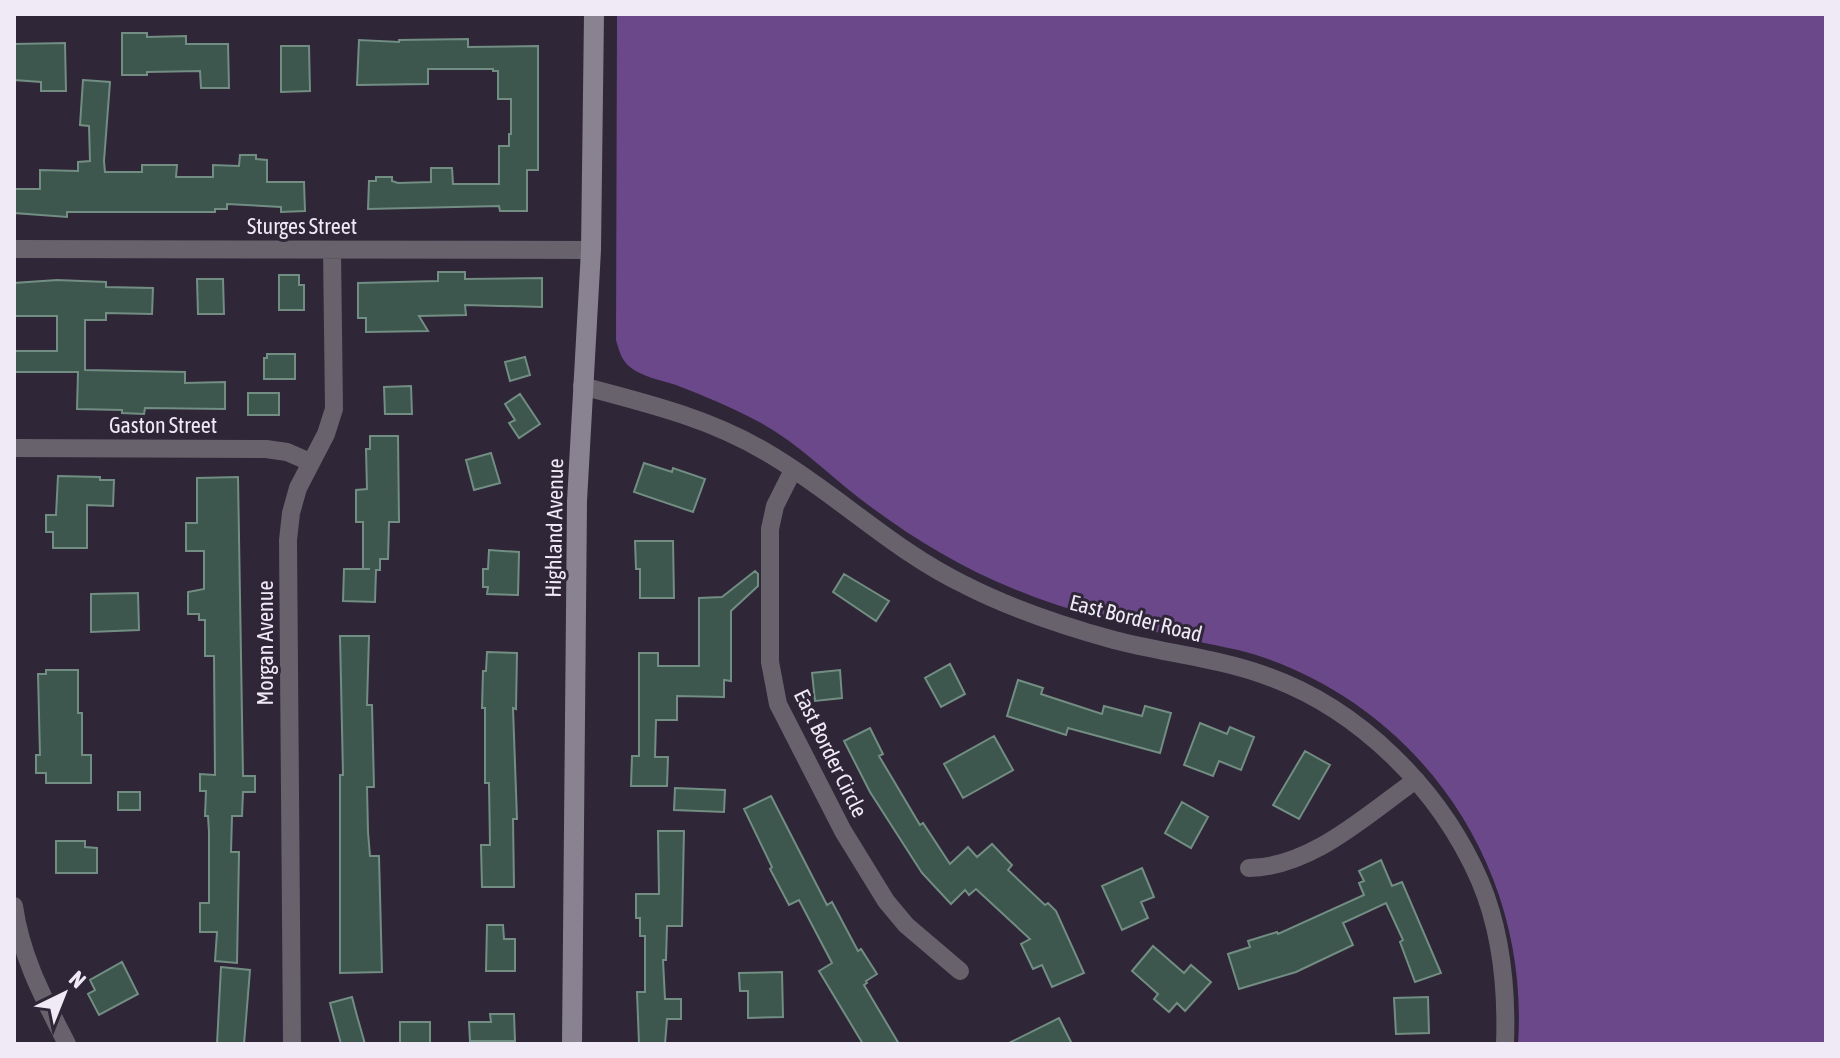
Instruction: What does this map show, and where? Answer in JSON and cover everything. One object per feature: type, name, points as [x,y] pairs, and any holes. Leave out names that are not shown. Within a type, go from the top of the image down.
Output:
[{"type":"main road","name":"Highland Avenue","points":[[572,1044],[577,501],[591,250],[594,14]]},
{"type":"street","name":"Sturges Street","points":[[14,249],[591,250]]},
{"type":"street","name":"Morgan Avenue","points":[[292,1044],[288,540],[294,500],[328,429],[334,409],[332,250]]},
{"type":"street","name":"East Border Road","points":[[582,386],[677,412],[713,425],[768,453],[896,545],[992,598],[1115,640],[1245,669],[1291,686],[1370,736],[1416,780],[1458,839],[1483,891],[1501,955],[1505,1044]]},
{"type":"street","name":"Gaston Street","points":[[14,448],[266,449],[287,452],[310,462]]},
{"type":"street","name":"East Border Circle","points":[[793,470],[775,506],[770,529],[770,662],[778,704],[843,831],[879,891],[906,925],[960,971]]},
{"type":"street","points":[[1249,868],[1282,864],[1313,852],[1416,780]]},
{"type":"street","points":[[14,906],[28,966],[67,1044]]},
{"type":"shaded area","points":[[617,14],[1826,14],[1826,1044],[1518,1044],[1517,981],[1506,920],[1486,862],[1457,808],[1419,760],[1375,718],[1323,684],[1265,658],[1099,618],[993,580],[953,560],[895,524],[761,423],[630,367],[622,358],[616,340]]},
{"type":"building","points":[[122,33],[147,33],[147,37],[186,36],[186,44],[228,44],[229,88],[201,88],[200,71],[122,75]]},
{"type":"building","points":[[468,39],[468,47],[538,46],[538,170],[527,170],[527,211],[500,211],[499,206],[368,209],[369,181],[376,181],[376,177],[392,177],[392,181],[398,183],[431,182],[431,168],[452,168],[453,184],[499,184],[499,146],[509,146],[511,99],[498,99],[498,71],[428,69],[428,84],[357,85],[359,40]]},
{"type":"building","points":[[65,43],[66,91],[41,91],[41,82],[14,80],[14,44]]},
{"type":"building","points":[[281,46],[309,46],[310,91],[281,92]]},
{"type":"building","points":[[83,80],[110,82],[105,172],[142,172],[142,165],[177,165],[176,177],[213,177],[213,165],[239,166],[240,155],[256,155],[256,159],[267,160],[267,182],[304,182],[305,211],[281,212],[281,207],[227,204],[227,209],[215,209],[215,212],[67,212],[67,217],[14,213],[14,189],[40,189],[40,170],[78,171],[78,162],[90,161],[89,126],[80,125]]},
{"type":"building","points":[[438,272],[465,272],[465,279],[542,278],[542,307],[465,305],[466,315],[419,316],[428,331],[366,332],[366,318],[358,318],[358,283],[438,281]]},
{"type":"building","points":[[279,275],[299,275],[299,285],[304,285],[304,310],[279,310]]},
{"type":"building","points":[[197,279],[223,279],[224,314],[198,314]]},
{"type":"building","points":[[57,280],[106,282],[106,287],[153,288],[152,314],[106,313],[106,320],[85,320],[85,370],[185,372],[185,383],[225,382],[225,409],[145,408],[144,414],[77,409],[78,372],[14,372],[14,351],[57,351],[57,316],[14,316],[14,283]]},
{"type":"building","points":[[267,354],[295,354],[295,379],[264,379],[264,358]]},
{"type":"building","points":[[525,357],[530,375],[510,381],[505,362]]},
{"type":"building","points":[[411,386],[412,414],[385,414],[384,387]]},
{"type":"building","points":[[248,393],[279,393],[279,415],[248,415]]},
{"type":"building","points":[[520,394],[540,424],[519,438],[509,423],[515,420],[505,404]]},
{"type":"building","points":[[370,436],[398,436],[399,522],[389,522],[388,559],[380,559],[380,570],[376,570],[375,602],[343,601],[344,569],[363,569],[363,522],[356,522],[356,490],[367,489],[366,449],[370,449]]},
{"type":"building","points":[[491,453],[500,483],[474,490],[466,460]]},
{"type":"building","points":[[644,463],[672,472],[673,468],[705,479],[693,512],[634,492]]},
{"type":"building","points":[[58,476],[114,480],[113,506],[87,505],[87,548],[53,548],[53,532],[46,532],[46,515],[56,515]]},
{"type":"building","points":[[238,477],[243,776],[255,776],[255,792],[243,792],[242,816],[232,816],[231,852],[239,852],[237,963],[215,961],[217,932],[200,932],[200,903],[209,903],[209,832],[208,816],[205,816],[206,791],[200,791],[200,774],[215,775],[214,656],[205,656],[205,620],[199,620],[199,614],[188,614],[188,592],[204,589],[204,551],[186,551],[186,523],[197,523],[197,478]]},
{"type":"building","points":[[635,541],[673,541],[674,598],[640,598],[640,569],[636,569]]},
{"type":"building","points":[[489,550],[519,552],[518,595],[487,594],[488,587],[483,587],[483,569],[488,569]]},
{"type":"building","points":[[755,571],[758,586],[731,611],[731,681],[724,680],[724,697],[677,696],[677,720],[656,720],[655,757],[668,757],[667,786],[631,786],[632,756],[639,756],[639,653],[658,653],[658,666],[699,666],[699,598],[722,597]]},
{"type":"building","points":[[844,574],[889,601],[876,621],[833,592]]},
{"type":"building","points":[[138,593],[139,630],[91,632],[91,594]]},
{"type":"building","points":[[340,636],[369,636],[367,705],[372,705],[374,787],[367,787],[368,832],[370,856],[379,856],[382,972],[340,973],[340,775],[343,775]]},
{"type":"building","points":[[487,652],[517,653],[516,709],[513,708],[517,819],[513,819],[514,887],[482,887],[481,845],[490,845],[489,783],[485,783],[485,708],[482,708]]},
{"type":"building","points":[[950,664],[965,694],[941,707],[925,678]]},
{"type":"building","points":[[46,670],[78,670],[82,755],[91,755],[91,783],[46,783],[46,773],[36,773],[36,755],[40,755],[38,674],[46,674]]},
{"type":"building","points":[[840,670],[842,698],[815,701],[812,673]]},
{"type":"building","points":[[1018,680],[1043,688],[1041,694],[1102,714],[1104,706],[1142,716],[1145,706],[1171,713],[1160,753],[1068,728],[1066,735],[1007,716]]},
{"type":"building","points":[[1200,723],[1227,734],[1230,727],[1254,737],[1241,770],[1219,761],[1213,776],[1184,765]]},
{"type":"building","points":[[870,728],[883,754],[879,756],[920,825],[923,823],[950,864],[968,847],[977,857],[992,844],[1012,865],[1008,870],[1045,905],[1048,903],[1056,911],[1084,973],[1052,987],[1042,965],[1033,969],[1021,944],[1030,939],[976,889],[969,895],[965,890],[951,904],[922,873],[870,792],[844,741]]},
{"type":"building","points":[[994,736],[1013,770],[963,798],[944,764]]},
{"type":"building","points":[[1305,751],[1330,765],[1299,819],[1273,805]]},
{"type":"building","points":[[675,788],[725,790],[724,812],[674,810]]},
{"type":"building","points":[[118,792],[140,792],[140,810],[118,810]]},
{"type":"building","points":[[771,796],[827,905],[832,902],[858,951],[861,949],[877,974],[864,985],[899,1044],[863,1044],[819,971],[832,963],[799,900],[789,905],[744,809]]},
{"type":"building","points":[[1182,802],[1208,817],[1191,848],[1165,833]]},
{"type":"building","points":[[658,831],[684,831],[682,926],[667,926],[666,960],[663,960],[665,999],[681,999],[681,1019],[667,1019],[665,1044],[639,1044],[637,992],[645,992],[645,936],[640,936],[640,918],[636,918],[636,894],[659,894]]},
{"type":"building","points":[[56,841],[85,841],[85,847],[97,848],[97,873],[56,873]]},
{"type":"building","points":[[1381,860],[1392,886],[1402,882],[1441,973],[1415,982],[1400,942],[1403,940],[1386,903],[1343,923],[1353,945],[1296,972],[1239,989],[1228,954],[1250,947],[1248,941],[1278,934],[1364,895],[1359,883],[1364,881],[1359,871]]},
{"type":"building","points":[[1142,868],[1154,897],[1141,902],[1148,918],[1122,930],[1102,886]]},
{"type":"building","points":[[487,925],[503,925],[504,939],[515,939],[515,971],[486,971]]},
{"type":"building","points":[[1153,946],[1184,973],[1191,965],[1211,982],[1185,1011],[1177,1003],[1169,1012],[1154,999],[1158,994],[1132,971]]},
{"type":"building","points":[[122,962],[138,994],[99,1015],[88,994],[95,990],[90,980]]},
{"type":"building","points":[[221,967],[250,970],[244,1044],[217,1044]]},
{"type":"building","points":[[782,972],[783,1017],[748,1018],[748,991],[740,991],[739,973]]},
{"type":"building","points":[[352,997],[365,1044],[341,1044],[330,1003]]},
{"type":"building","points":[[1428,997],[1429,1033],[1396,1034],[1394,998]]},
{"type":"building","points":[[490,1014],[514,1014],[515,1041],[470,1041],[469,1022],[491,1022]]},
{"type":"building","points":[[1059,1018],[1072,1044],[1007,1044]]},
{"type":"building","points":[[400,1022],[430,1022],[430,1044],[400,1044]]}]
